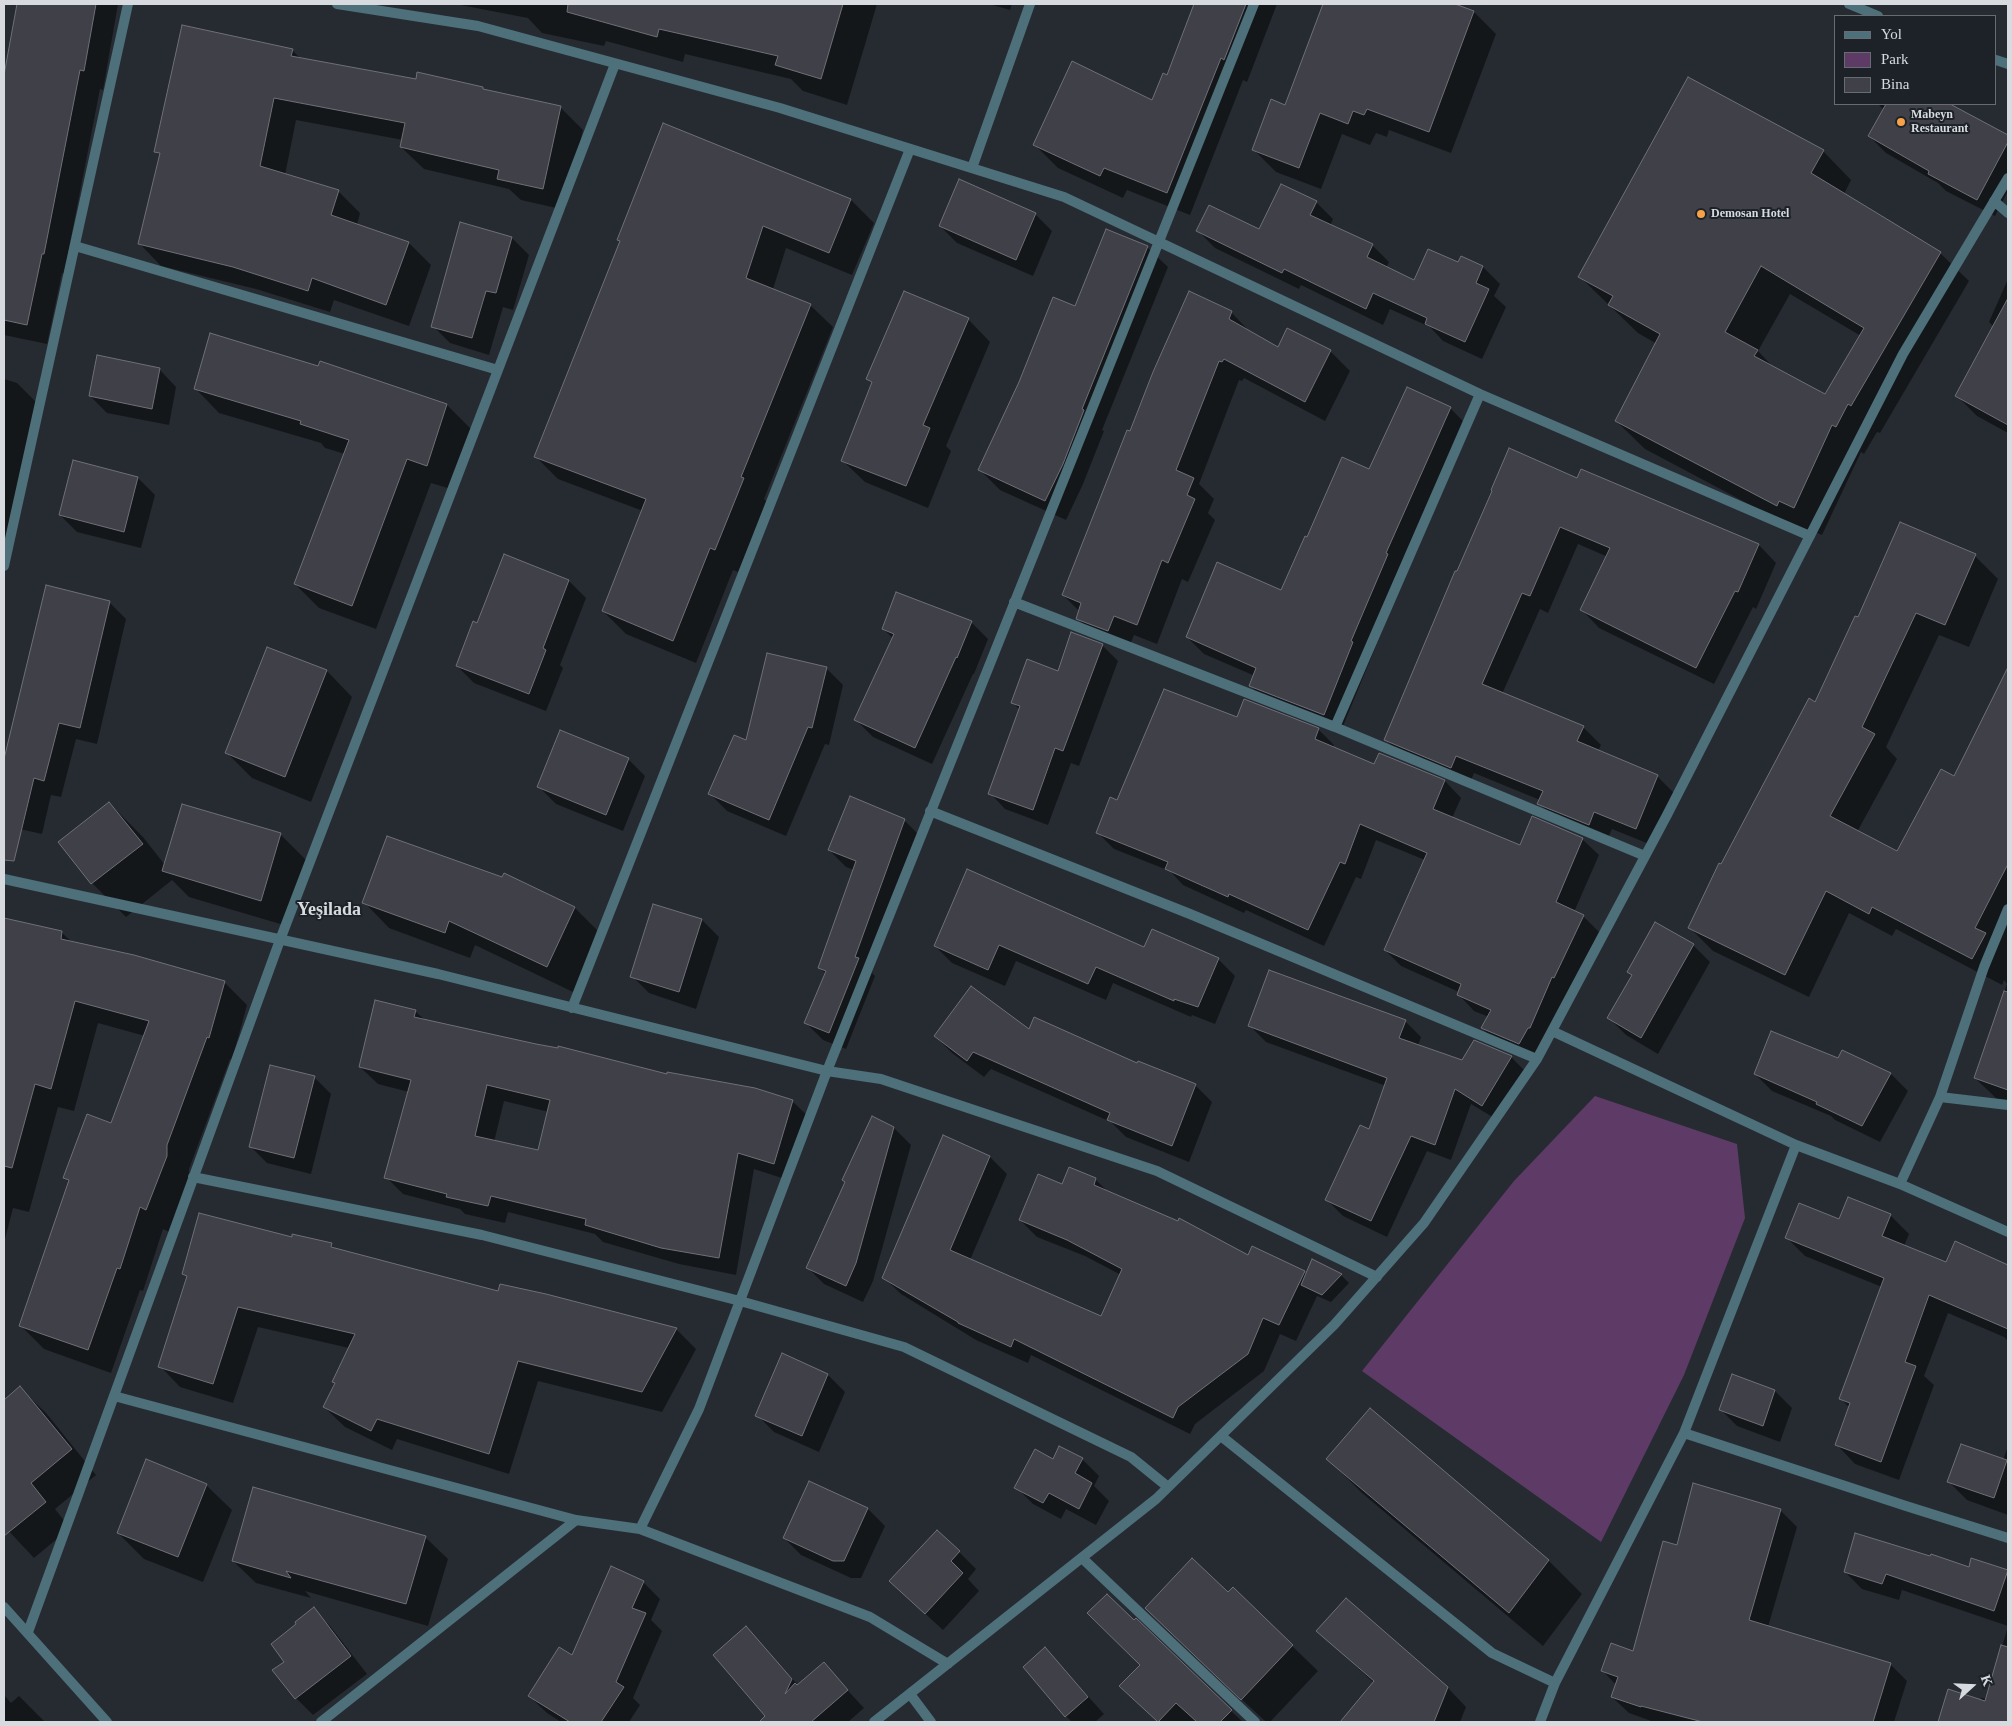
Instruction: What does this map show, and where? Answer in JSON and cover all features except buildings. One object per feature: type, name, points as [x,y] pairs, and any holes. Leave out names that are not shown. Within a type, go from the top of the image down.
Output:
[{"type":"street","points":[[4,566],[128,4]]},
{"type":"street","points":[[337,4],[478,26],[780,108],[1064,197],[1480,394],[1810,536]]},
{"type":"street","points":[[972,168],[1030,4]]},
{"type":"street","points":[[640,1529],[699,1409],[827,1071],[1254,4]]},
{"type":"street","points":[[1849,4],[1876,15]]},
{"type":"street","points":[[28,1632],[280,940],[615,64]]},
{"type":"street","points":[[572,1008],[910,149]]},
{"type":"street","points":[[874,1722],[1082,1558],[1168,1487],[1334,1325],[1424,1223],[1537,1060],[1645,856],[1903,354],[2008,178]]},
{"type":"street","points":[[1994,201],[2008,213]]},
{"type":"street","points":[[75,246],[498,370]]},
{"type":"street","points":[[1336,727],[1480,394]]},
{"type":"street","points":[[1014,602],[1336,727],[1645,856]]},
{"type":"street","points":[[930,811],[1190,914],[1537,1060]]},
{"type":"street","points":[[4,879],[438,974],[827,1071],[881,1079],[1157,1171],[1376,1277]]},
{"type":"street","points":[[1900,1184],[1940,1097],[1984,967],[2008,909]]},
{"type":"street","points":[[1552,1031],[1796,1145],[1900,1184],[2008,1232]]},
{"type":"street","points":[[1940,1097],[2008,1105]]},
{"type":"street","points":[[1540,1722],[1555,1683],[1684,1433],[1796,1145]]},
{"type":"street","points":[[193,1177],[482,1235],[740,1301],[904,1346],[1130,1457],[1168,1487]]},
{"type":"street","points":[[114,1396],[576,1520],[640,1529],[870,1617],[948,1664]]},
{"type":"street","points":[[1684,1433],[2008,1538]]},
{"type":"street","points":[[1221,1436],[1492,1653],[1555,1683]]},
{"type":"street","points":[[321,1722],[576,1520]]},
{"type":"street","points":[[1082,1558],[1255,1722]]},
{"type":"street","points":[[4,1607],[108,1722]]},
{"type":"street","points":[[910,1694],[931,1722]]},
{"type":"green space","points":[[1595,1096],[1737,1144],[1745,1218],[1684,1375],[1601,1542],[1362,1371],[1514,1181]]},
{"type":"place","name":"Mabeyn Restaurant","points":[[1901,122]]},
{"type":"place","name":"Demosan Hotel","points":[[1701,214]]},
{"type":"district","name":"Yeşilada","points":[[329,910]]}]
